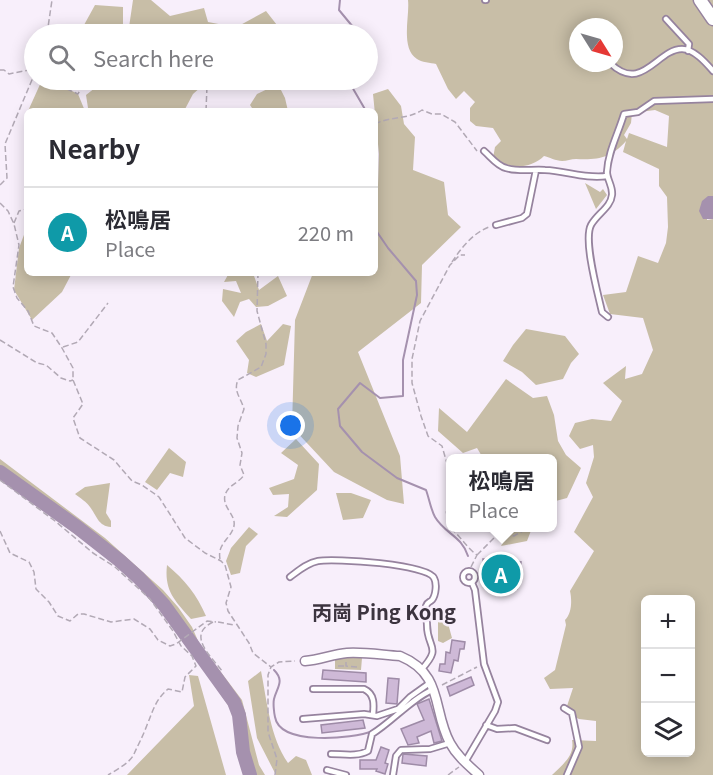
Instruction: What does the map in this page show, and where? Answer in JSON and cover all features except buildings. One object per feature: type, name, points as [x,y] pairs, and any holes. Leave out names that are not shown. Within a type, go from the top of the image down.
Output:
[{"type":"main road","points":[[700,0],[713,19]]},
{"type":"street","points":[[305,661],[321,660],[346,653],[400,656],[421,670],[433,685],[450,744],[478,775]]},
{"type":"lane","points":[[666,20],[689,44],[688,51]]},
{"type":"lane","points":[[622,72],[630,74],[653,65],[671,53],[682,49],[700,58],[713,71]]},
{"type":"lane","points":[[608,317],[602,312],[591,267],[590,230],[595,219],[611,202],[612,188],[607,176],[608,159],[624,114],[638,112],[654,101],[713,99]]},
{"type":"lane","points":[[484,151],[496,164],[505,168],[545,170],[587,177],[607,176]]},
{"type":"lane","points":[[496,225],[522,218],[527,214],[536,170]]},
{"type":"lane","points":[[290,577],[306,565],[316,561],[337,560],[412,568],[432,574],[436,580],[435,596],[426,607],[427,634],[432,643],[433,652],[430,661],[421,670]]},
{"type":"lane","points":[[465,762],[498,702],[484,664],[475,590],[472,583]]},
{"type":"lane","points":[[303,719],[377,716],[398,709],[410,697],[433,685]]},
{"type":"lane","points":[[331,754],[368,751],[372,734],[433,685]]},
{"type":"lane","points":[[313,689],[364,689],[374,700],[373,715]]},
{"type":"lane","points":[[564,708],[572,713],[579,747],[567,775]]},
{"type":"lane","points":[[486,725],[497,729],[515,728],[547,740]]},
{"type":"lane","points":[[393,775],[396,756],[401,750],[430,749],[450,744]]},
{"type":"lane","points":[[327,770],[346,775]]},
{"type":"path","points":[[48,24],[52,0]]},
{"type":"path","points":[[0,70],[9,74],[24,71]]},
{"type":"path","points":[[0,185],[8,178],[4,144],[27,90]]},
{"type":"path","points":[[206,108],[207,90]]},
{"type":"path","points":[[378,122],[409,117],[422,110],[432,114],[441,114],[455,122],[479,154],[484,151]]},
{"type":"path","points":[[0,203],[8,211],[14,224],[19,245],[13,287],[16,298],[28,311],[34,326],[52,333],[73,368],[73,380],[83,404],[73,418],[80,438],[114,460],[132,481],[159,497],[185,538],[225,565],[231,592],[226,606],[255,656],[271,666]]},
{"type":"path","points":[[14,224],[20,211],[24,210]]},
{"type":"path","points":[[446,460],[442,446],[428,436],[412,383],[412,359],[420,321],[460,250],[480,230],[496,225]]},
{"type":"path","points":[[450,265],[460,255],[465,255]]},
{"type":"path","points":[[220,560],[220,549],[234,523],[225,503],[225,496],[230,487],[244,475],[240,465],[242,453],[237,438],[238,426],[244,409],[236,383],[261,367],[266,354],[266,344],[257,311],[258,276]]},
{"type":"path","points":[[62,348],[78,342],[108,303]]},
{"type":"path","points":[[0,340],[37,363],[46,365],[61,378],[73,380]]},
{"type":"path","points":[[0,480],[93,553],[115,567],[150,599],[181,646],[192,656],[196,666],[182,681],[182,692],[168,689],[158,699],[151,710],[134,754],[108,775]]},
{"type":"path","points":[[0,531],[10,553],[25,560],[32,567],[36,589],[49,602],[58,616],[65,620],[70,621],[78,614],[111,622],[134,619],[150,629],[158,640],[170,646],[207,621],[236,625]]},
{"type":"path","points":[[455,532],[477,555]]},
{"type":"path","points":[[470,568],[477,555],[499,533],[514,536],[521,532]]},
{"type":"path","points":[[216,622],[206,626],[200,638],[201,643],[222,671]]},
{"type":"path","points":[[346,653],[346,666]]},
{"type":"path","points":[[275,775],[277,759],[268,732],[267,721],[268,675],[271,666],[279,662],[305,661]]},
{"type":"path","points":[[433,685],[484,664]]},
{"type":"path","points":[[338,666],[358,667]]},
{"type":"path","points":[[448,775],[465,762]]},
{"type":"shaded area","points":[[133,0],[151,0],[170,16],[204,8],[208,22],[218,24],[129,24]]},
{"type":"shaded area","points":[[408,0],[713,0],[713,196],[708,196],[707,220],[713,219],[713,775],[552,775],[570,755],[572,740],[596,741],[596,721],[579,719],[565,712],[573,688],[550,689],[544,678],[555,670],[566,625],[565,620],[570,610],[570,591],[594,551],[574,532],[593,497],[586,483],[594,457],[593,445],[580,449],[569,436],[575,423],[592,419],[611,421],[622,401],[603,383],[626,366],[625,379],[642,374],[653,350],[643,318],[610,314],[603,295],[626,292],[638,256],[658,263],[666,243],[668,227],[667,197],[659,186],[659,169],[623,152],[626,141],[615,151],[598,158],[562,161],[544,156],[526,166],[505,165],[499,162],[493,158],[495,147],[501,141],[493,128],[476,126],[470,121],[470,108],[475,102],[464,91],[456,99],[448,89],[436,64],[423,62],[412,54],[407,40]],"holes":[[[655,110],[669,116],[667,147],[629,133],[627,139],[624,135],[631,123],[632,113]]]},
{"type":"shaded area","points":[[95,5],[123,7],[123,24],[85,24]]},
{"type":"shaded area","points":[[266,11],[276,24],[242,24]]},
{"type":"shaded area","points":[[388,89],[401,106],[404,124],[415,137],[413,170],[444,182],[448,215],[461,227],[422,265],[421,303],[358,352],[400,456],[404,504],[387,500],[334,472],[292,427],[295,320],[312,276],[378,276],[378,108],[374,108],[373,94]]},
{"type":"shaded area","points":[[37,90],[70,90],[78,94],[84,108],[29,108]]},
{"type":"shaded area","points":[[92,90],[198,90],[186,108],[88,108],[86,95]]},
{"type":"shaded area","points":[[265,90],[281,90],[287,108],[252,108],[250,105],[257,94]]},
{"type":"shaded area","points":[[585,183],[600,192],[603,189],[607,195],[596,209]]},
{"type":"shaded area","points":[[708,196],[713,196],[713,219],[703,219],[699,211],[702,201]]},
{"type":"shaded area","points":[[24,235],[24,276],[70,276],[62,292],[32,320],[14,290],[19,248]]},
{"type":"shaded area","points":[[227,276],[254,276],[259,290],[278,276],[287,296],[268,306],[256,307],[249,299],[240,302],[234,317],[222,301],[223,289],[241,293],[236,281],[224,282]]},
{"type":"shaded area","points":[[261,324],[267,341],[283,324],[291,326],[284,365],[256,377],[247,373],[249,360],[236,341],[246,332]]},
{"type":"shaded area","points":[[526,329],[565,336],[579,354],[571,363],[563,379],[536,385],[522,372],[503,361]]},
{"type":"shaded area","points":[[506,379],[533,398],[547,396],[554,415],[558,441],[566,455],[581,468],[567,498],[557,501],[557,454],[481,454],[477,448],[463,453],[438,431],[439,408],[467,432]]},
{"type":"shaded area","points":[[296,439],[319,464],[317,490],[287,517],[274,516],[288,507],[289,494],[273,495],[269,488],[294,479],[298,465],[281,453]]},
{"type":"shaded area","points":[[169,448],[186,462],[183,477],[170,473],[157,490],[145,482]]},
{"type":"shaded area","points":[[0,459],[105,538],[163,590],[178,607],[192,627],[199,643],[242,700],[259,765],[265,775],[248,775],[232,711],[148,593],[116,565],[0,477]]},
{"type":"shaded area","points":[[110,483],[106,513],[111,521],[111,527],[100,523],[89,505],[75,494],[85,487]]},
{"type":"shaded area","points":[[336,493],[351,493],[371,500],[363,518],[343,520]]},
{"type":"shaded area","points":[[249,527],[258,534],[246,546],[240,573],[231,575],[226,561],[231,548]]},
{"type":"shaded area","points":[[509,532],[530,532],[527,541],[501,546]]},
{"type":"shaded area","points":[[167,565],[190,588],[206,616],[191,619],[176,601],[167,582]]},
{"type":"shaded area","points":[[446,616],[452,638],[443,643],[438,641],[438,618]]},
{"type":"shaded area","points":[[335,657],[362,658],[361,670],[335,669]]},
{"type":"shaded area","points":[[261,671],[270,718],[282,753],[288,763],[296,756],[306,760],[312,775],[276,775],[257,738],[248,681]]},
{"type":"shaded area","points":[[189,675],[198,676],[226,775],[127,775],[194,706]]},
{"type":"waterway","points":[[340,0],[339,10],[351,24]]},
{"type":"waterway","points":[[354,90],[364,108]]},
{"type":"waterway","points":[[378,233],[416,281],[417,295],[403,360],[403,396],[380,398],[360,383],[338,409],[340,426],[362,452],[397,478],[426,490],[435,517],[446,529]]},
{"type":"waterway","points":[[0,472],[119,560],[164,605],[234,702],[239,715],[243,752],[250,775]]},
{"type":"waterway","points":[[450,532],[462,544],[468,556]]},
{"type":"waterway","points":[[274,670],[280,681],[274,701],[275,717],[280,726],[289,733],[334,738],[373,731]]},
{"type":"place","name":"松鳴居","points":[[501,574]]},
{"type":"district","name":"丙崗 Ping Kong","points":[[384,613]]}]
